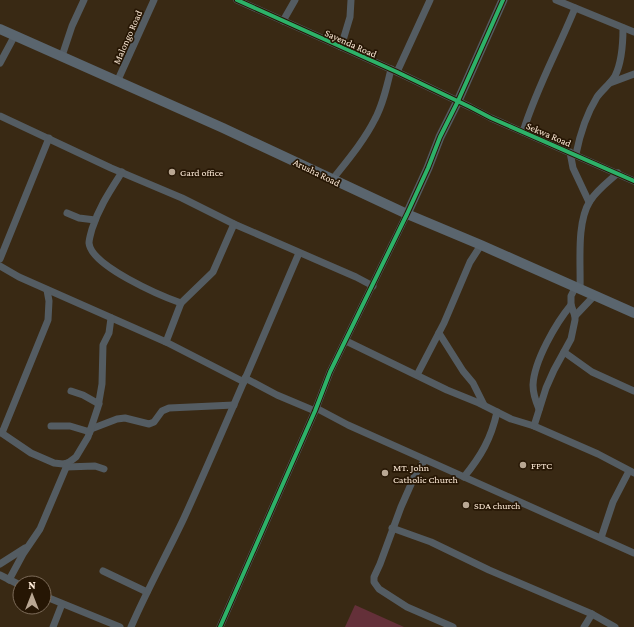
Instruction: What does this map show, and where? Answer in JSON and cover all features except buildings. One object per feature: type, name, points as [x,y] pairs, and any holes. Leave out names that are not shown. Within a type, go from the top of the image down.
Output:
[{"type":"main road","name":"Arusha Road","points":[[0,29],[223,128],[407,214],[634,313]]},
{"type":"street","points":[[62,56],[72,26],[84,0]]},
{"type":"street","name":"Malongo Road","points":[[117,82],[154,0]]},
{"type":"street","name":"Sayenda Road","points":[[237,0],[458,101]]},
{"type":"street","points":[[283,21],[295,0]]},
{"type":"street","points":[[341,47],[350,17],[351,0]]},
{"type":"street","points":[[332,180],[367,133],[376,118],[394,71],[430,0]]},
{"type":"street","points":[[220,627],[315,410],[330,372],[407,214],[440,137],[458,101],[503,0]]},
{"type":"street","points":[[556,0],[634,32]]},
{"type":"street","points":[[523,132],[542,81],[575,8]]},
{"type":"street","points":[[589,202],[573,168],[573,153],[591,108],[615,76],[621,57],[623,28]]},
{"type":"street","points":[[0,64],[15,35]]},
{"type":"street","points":[[609,84],[634,74]]},
{"type":"street","name":"Sekwa Road","points":[[458,101],[491,118],[634,180]]},
{"type":"street","points":[[0,116],[182,198],[234,224],[356,277],[373,286]]},
{"type":"street","points":[[0,259],[49,138]]},
{"type":"street","points":[[122,172],[102,204],[95,220],[89,243],[90,250],[95,256],[121,275],[159,295],[181,303]]},
{"type":"street","points":[[534,426],[554,370],[571,339],[574,328],[575,316],[571,305],[572,296],[578,289],[581,225],[584,214],[589,202],[595,194],[618,173]]},
{"type":"street","points":[[67,213],[79,218],[95,220]]},
{"type":"street","points":[[166,342],[181,303],[212,272],[234,224]]},
{"type":"street","points":[[417,375],[439,333],[470,262],[481,245]]},
{"type":"street","points":[[131,627],[173,541],[245,380],[299,253]]},
{"type":"street","points":[[0,266],[19,277],[166,342],[277,395],[397,446],[425,460],[634,553]]},
{"type":"street","points":[[47,290],[50,311],[48,320],[1,432],[31,453],[54,463],[94,466],[104,469]]},
{"type":"street","points":[[575,316],[594,296]]},
{"type":"street","points":[[539,409],[534,396],[533,386],[537,366],[546,344],[556,326],[571,305]]},
{"type":"street","points":[[0,575],[10,580],[40,529],[67,465],[78,454],[90,431],[99,404],[102,384],[103,345],[109,333],[111,318]]},
{"type":"street","points":[[439,333],[472,383],[484,406]]},
{"type":"street","points":[[346,341],[497,412],[534,426],[598,454],[632,472],[613,502],[601,538]]},
{"type":"street","points":[[564,352],[592,372],[634,392]]},
{"type":"street","points":[[71,391],[83,395],[99,404]]},
{"type":"street","points":[[51,426],[70,426],[90,431],[117,419],[125,418],[148,424],[154,422],[162,411],[169,408],[234,405]]},
{"type":"street","points":[[464,477],[484,450],[497,412]]},
{"type":"street","points":[[425,460],[416,473],[392,528],[374,577],[374,582],[407,607],[453,627]]},
{"type":"street","points":[[392,528],[431,542],[489,570],[592,614],[615,627]]},
{"type":"street","points":[[0,564],[29,546]]},
{"type":"street","points":[[103,571],[147,592]]},
{"type":"street","points":[[52,600],[120,627]]},
{"type":"street","points":[[53,627],[62,604]]},
{"type":"street","points":[[584,627],[592,614]]},
{"type":"shaded area","points":[[355,605],[404,627],[345,627]]},
{"type":"cycle path","points":[[237,0],[397,72],[491,118],[634,181]]},
{"type":"cycle path","points":[[220,627],[315,411],[330,372],[407,214],[440,137],[458,101],[503,0]]},
{"type":"place","name":"Gard office","points":[[172,172]]},
{"type":"place","name":"FPTC","points":[[523,465]]},
{"type":"place","name":"MT. John Catholic Church","points":[[385,473]]},
{"type":"place","name":"SDA church","points":[[466,505]]}]
